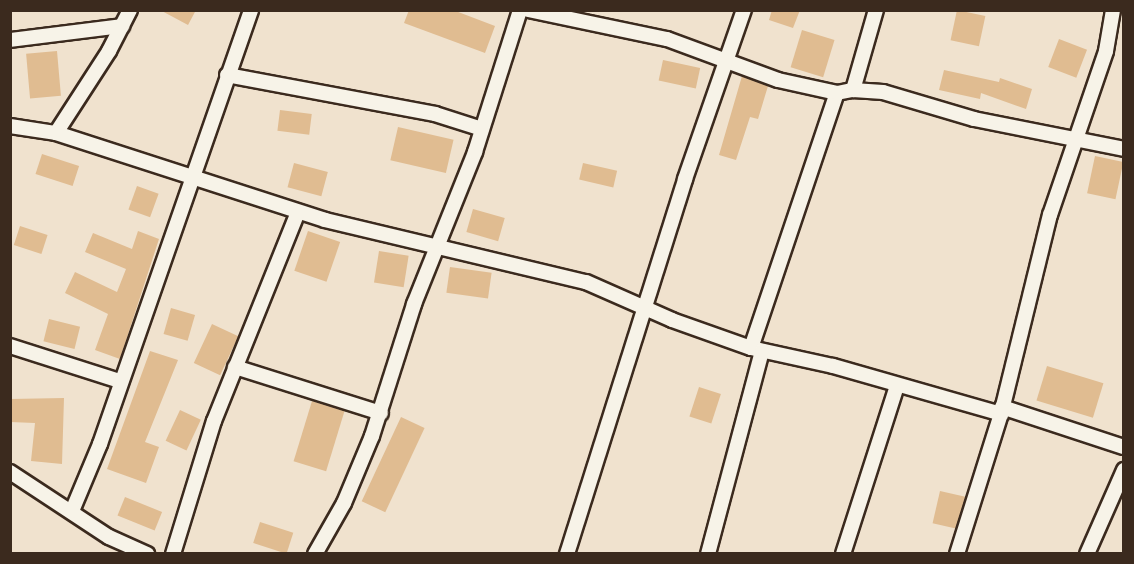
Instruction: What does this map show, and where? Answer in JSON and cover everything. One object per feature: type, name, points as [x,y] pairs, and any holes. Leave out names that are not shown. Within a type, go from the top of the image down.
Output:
[{"type":"street","points":[[56,133],[130,10]]},
{"type":"street","points":[[72,511],[251,10]]},
{"type":"street","points":[[315,554],[344,503],[381,412],[435,248],[482,129],[520,10]]},
{"type":"street","points":[[528,10],[667,39],[801,87],[837,93],[853,90],[883,92],[974,119],[1124,149]]},
{"type":"street","points":[[567,554],[645,308],[744,10]]},
{"type":"street","points":[[853,90],[876,10]]},
{"type":"street","points":[[957,554],[1001,410],[1023,315],[1073,138],[1106,51],[1113,10]]},
{"type":"street","points":[[10,39],[122,26]]},
{"type":"street","points":[[227,75],[435,114],[482,129]]},
{"type":"street","points":[[708,554],[756,349],[837,93]]},
{"type":"street","points":[[10,126],[56,133],[193,175],[298,212],[435,248],[586,282],[645,308],[756,349],[833,366],[897,386],[1001,410],[1124,447]]},
{"type":"street","points":[[173,554],[207,439],[298,212]]},
{"type":"street","points":[[10,346],[120,381]]},
{"type":"street","points":[[234,367],[381,412]]},
{"type":"street","points":[[843,554],[897,386]]},
{"type":"street","points":[[1088,554],[1124,470]]},
{"type":"street","points":[[10,472],[109,537],[147,554]]},
{"type":"building","points":[[160,10],[196,10],[188,25]]},
{"type":"building","points":[[409,10],[453,10],[495,26],[485,53],[404,23]]},
{"type":"building","points":[[772,10],[800,10],[793,28],[769,20]]},
{"type":"building","points":[[957,10],[985,16],[979,46],[951,40]]},
{"type":"building","points":[[802,30],[835,40],[823,77],[791,67]]},
{"type":"building","points":[[1059,39],[1087,50],[1076,78],[1048,67]]},
{"type":"building","points":[[57,51],[61,96],[30,99],[26,54]]},
{"type":"building","points":[[663,60],[700,68],[696,88],[659,81]]},
{"type":"building","points":[[944,70],[999,82],[1000,78],[1032,89],[1026,109],[981,93],[980,99],[939,90]]},
{"type":"building","points":[[742,76],[768,86],[758,119],[750,117],[736,160],[719,155]]},
{"type":"building","points":[[280,110],[312,114],[309,135],[277,131]]},
{"type":"building","points":[[398,127],[454,140],[446,173],[390,160]]},
{"type":"building","points":[[42,154],[79,166],[73,186],[36,174]]},
{"type":"building","points":[[1095,156],[1123,162],[1115,199],[1087,193]]},
{"type":"building","points":[[294,163],[328,172],[321,196],[288,187]]},
{"type":"building","points":[[583,163],[617,171],[613,187],[579,180]]},
{"type":"building","points":[[137,186],[159,194],[150,217],[128,209]]},
{"type":"building","points":[[473,209],[505,218],[498,241],[466,232]]},
{"type":"building","points":[[20,226],[48,235],[41,254],[14,245]]},
{"type":"building","points":[[138,231],[159,239],[120,359],[95,350],[108,314],[65,293],[75,272],[117,292],[126,269],[85,252],[93,233],[132,249]]},
{"type":"building","points":[[308,231],[340,242],[326,282],[294,271]]},
{"type":"building","points":[[379,251],[409,256],[404,287],[374,283]]},
{"type":"building","points":[[450,267],[492,273],[488,299],[446,293]]},
{"type":"building","points":[[171,308],[195,315],[188,341],[164,334]]},
{"type":"building","points":[[49,319],[80,327],[74,349],[43,341]]},
{"type":"building","points":[[212,324],[238,336],[220,375],[194,363]]},
{"type":"building","points":[[150,351],[178,360],[145,442],[159,447],[146,483],[107,469]]},
{"type":"building","points":[[1047,366],[1103,383],[1093,418],[1036,400]]},
{"type":"building","points":[[699,387],[721,394],[711,424],[689,416]]},
{"type":"building","points":[[64,398],[62,464],[31,461],[35,423],[10,422],[10,399]]},
{"type":"building","points":[[312,401],[345,411],[326,471],[294,461]]},
{"type":"building","points":[[180,410],[201,420],[186,451],[166,441]]},
{"type":"building","points":[[401,417],[425,428],[385,512],[362,501]]},
{"type":"building","points":[[940,491],[965,497],[958,529],[933,523]]},
{"type":"building","points":[[125,497],[162,512],[155,531],[118,516]]},
{"type":"building","points":[[260,522],[293,533],[286,554],[253,543]]}]
